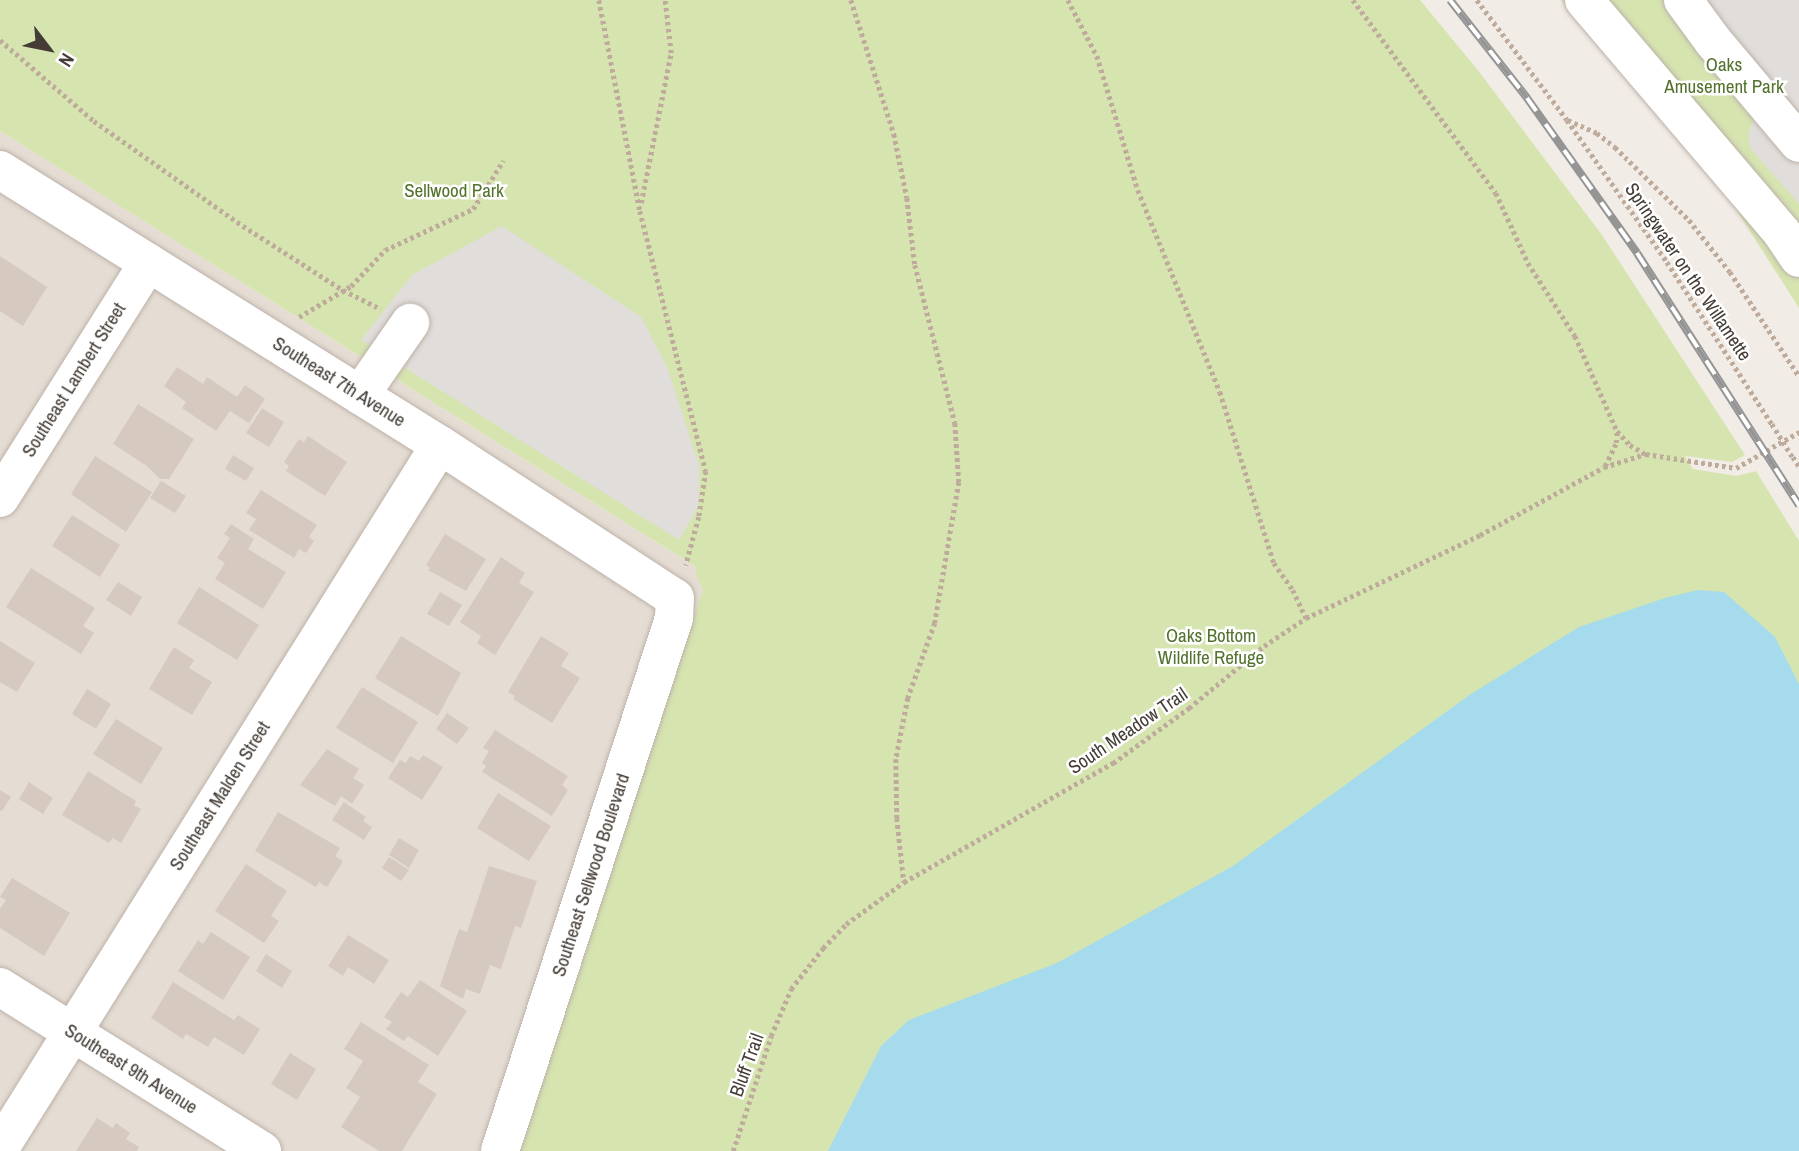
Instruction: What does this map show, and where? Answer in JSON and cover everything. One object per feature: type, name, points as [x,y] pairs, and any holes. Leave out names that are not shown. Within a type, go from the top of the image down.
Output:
[{"type":"street","points":[[1584,0],[1782,233],[1799,258]]},
{"type":"street","points":[[1683,0],[1713,41],[1799,142]]},
{"type":"street","name":"Southeast 7th Avenue","points":[[0,170],[440,445],[675,597]]},
{"type":"street","name":"Southeast Lambert Street","points":[[0,498],[148,263]]},
{"type":"street","points":[[360,395],[410,323]]},
{"type":"street","name":"Southeast Malden Street","points":[[0,1148],[440,445]]},
{"type":"street","name":"Southeast Sellwood Boulevard","points":[[500,1151],[674,618],[675,597]]},
{"type":"street","name":"Southeast 9th Avenue","points":[[0,987],[262,1151]]},
{"type":"path","points":[[598,0],[640,211],[706,471],[699,517],[675,597]]},
{"type":"path","points":[[640,211],[645,173],[671,53],[665,0]]},
{"type":"path","points":[[850,0],[894,134],[907,198],[915,265],[955,423],[959,482],[935,623],[908,698],[896,759],[904,882]]},
{"type":"path","points":[[1068,0],[1097,56],[1138,190],[1220,392],[1275,563],[1293,590],[1306,618]]},
{"type":"path","points":[[1353,0],[1496,193],[1528,263],[1575,336],[1617,431],[1630,445],[1646,454]]},
{"type":"path","name":"Springwater on the Willamette","points":[[1477,0],[1567,120],[1667,262],[1799,466]]},
{"type":"path","points":[[0,40],[94,121],[237,222],[342,290],[410,323]]},
{"type":"path","name":"Springwater on the Willamette","points":[[1567,120],[1597,133],[1615,147],[1689,220],[1730,272],[1799,376]]},
{"type":"path","points":[[271,340],[307,310],[342,290],[385,250],[473,209],[502,161]]},
{"type":"path","points":[[1604,467],[1616,443],[1617,431]]},
{"type":"path","name":"South Meadow Trail","points":[[791,989],[846,924],[904,882],[1113,763],[1188,708],[1264,646],[1306,618],[1480,535],[1604,467],[1646,454],[1736,468],[1799,432]]},
{"type":"path","name":"Bluff Trail","points":[[733,1151],[771,1036],[791,989]]},
{"type":"shaded area","points":[[1699,0],[1799,0],[1799,204],[1750,148],[1748,136],[1766,76]]},
{"type":"shaded area","points":[[0,131],[710,576],[521,1151],[0,1151]]},
{"type":"shaded area","points":[[502,226],[641,317],[667,367],[700,468],[698,507],[679,540],[361,340],[412,275]]},
{"type":"green space","name":"Oaks Bottom Wildlife Refuge","points":[[0,0],[1420,0],[1477,69],[1602,235],[1745,455],[1732,462],[1685,456],[1693,469],[1736,476],[1756,471],[1799,541],[1799,1151],[519,1151],[703,590],[695,573],[696,567],[0,131]]},
{"type":"green space","name":"Oaks Amusement Park","points":[[1561,0],[1799,0],[1799,308],[1723,189]]},
{"type":"water","points":[[1698,590],[1724,592],[1775,637],[1799,684],[1799,1151],[828,1151],[881,1046],[909,1020],[1057,963],[1233,866],[1471,694],[1579,627],[1665,598]]},
{"type":"building","points":[[0,256],[47,287],[23,326],[0,311]]},
{"type":"building","points":[[177,367],[203,384],[207,377],[237,397],[245,385],[265,399],[249,423],[230,411],[216,431],[182,408],[186,402],[164,386]]},
{"type":"building","points":[[138,404],[194,439],[169,479],[160,479],[147,466],[113,444]]},
{"type":"building","points":[[262,408],[284,422],[269,447],[246,433]]},
{"type":"building","points":[[308,436],[347,462],[325,496],[286,471],[289,466],[284,462],[299,439],[304,442]]},
{"type":"building","points":[[233,455],[254,468],[246,481],[225,469]]},
{"type":"building","points":[[95,456],[152,492],[126,532],[71,494]]},
{"type":"building","points":[[161,481],[186,496],[175,513],[150,498]]},
{"type":"building","points":[[261,490],[317,525],[309,537],[314,541],[306,553],[299,549],[294,558],[249,530],[256,519],[246,513]]},
{"type":"building","points":[[72,515],[120,545],[100,577],[52,546]]},
{"type":"building","points":[[231,524],[254,539],[248,549],[286,572],[263,609],[215,579],[225,563],[217,558],[230,538],[224,534]]},
{"type":"building","points":[[445,534],[486,559],[466,591],[428,570],[430,568],[426,565]]},
{"type":"building","points":[[501,557],[525,573],[519,583],[534,592],[495,655],[477,643],[481,636],[460,622]]},
{"type":"building","points":[[31,568],[95,608],[83,626],[94,633],[81,654],[6,607]]},
{"type":"building","points":[[118,582],[142,597],[131,616],[106,600]]},
{"type":"building","points":[[199,587],[259,625],[237,660],[177,623]]},
{"type":"building","points":[[440,592],[462,605],[449,626],[427,614]]},
{"type":"building","points":[[401,636],[461,673],[438,716],[375,678]]},
{"type":"building","points":[[541,636],[569,653],[561,666],[580,678],[552,723],[513,699],[515,696],[508,692]]},
{"type":"building","points":[[0,641],[35,663],[17,692],[0,682]]},
{"type":"building","points":[[174,647],[194,660],[189,668],[212,682],[192,715],[149,689]]},
{"type":"building","points":[[362,687],[418,722],[393,763],[336,728]]},
{"type":"building","points":[[87,689],[111,704],[96,729],[72,714]]},
{"type":"building","points":[[447,713],[469,728],[457,744],[436,729]]},
{"type":"building","points":[[116,719],[163,748],[141,784],[93,754]]},
{"type":"building","points":[[495,730],[568,776],[562,785],[568,790],[552,816],[482,772],[486,766],[482,763],[489,751],[483,748]]},
{"type":"building","points":[[327,749],[359,769],[353,778],[364,785],[352,804],[341,796],[335,806],[300,785]]},
{"type":"building","points":[[423,755],[443,767],[422,800],[388,778],[400,760],[406,763],[410,756],[419,761]]},
{"type":"building","points":[[88,771],[136,801],[134,805],[141,809],[121,843],[113,838],[109,843],[62,815]]},
{"type":"building","points":[[29,782],[53,798],[43,814],[19,799]]},
{"type":"building","points":[[0,790],[11,797],[2,811],[0,810]]},
{"type":"building","points":[[498,793],[551,826],[529,861],[477,828]]},
{"type":"building","points":[[344,802],[366,817],[363,821],[372,827],[364,840],[332,820]]},
{"type":"building","points":[[278,812],[340,848],[335,856],[343,861],[327,887],[319,882],[316,887],[255,851]]},
{"type":"building","points":[[399,838],[419,850],[409,868],[389,855]]},
{"type":"building","points":[[389,857],[409,870],[401,881],[382,868]]},
{"type":"building","points":[[246,864],[287,891],[271,916],[279,921],[264,943],[215,911]]},
{"type":"building","points":[[489,866],[537,881],[521,928],[515,926],[501,969],[490,965],[480,994],[466,989],[463,999],[440,986],[459,929],[467,932]]},
{"type":"building","points":[[12,878],[70,913],[44,956],[0,928],[0,909],[6,900],[0,897]]},
{"type":"building","points":[[211,932],[250,957],[223,1000],[178,971],[198,940],[203,944]]},
{"type":"building","points":[[348,935],[389,960],[374,984],[348,967],[343,976],[328,966]]},
{"type":"building","points":[[266,954],[292,971],[282,988],[256,971]]},
{"type":"building","points":[[420,980],[467,1011],[438,1056],[408,1036],[404,1041],[386,1029],[392,1022],[384,1017],[401,992],[408,997]]},
{"type":"building","points":[[173,982],[234,1020],[238,1015],[260,1029],[244,1055],[214,1037],[208,1047],[186,1034],[183,1039],[151,1018]]},
{"type":"building","points":[[361,1022],[429,1065],[418,1082],[437,1094],[402,1151],[379,1151],[341,1127],[360,1097],[346,1088],[363,1061],[344,1049]]},
{"type":"building","points":[[290,1053],[316,1069],[297,1100],[271,1084]]},
{"type":"building","points":[[97,1118],[113,1128],[116,1123],[130,1133],[126,1139],[139,1147],[137,1151],[76,1151]]},
{"type":"railway","points":[[1450,0],[1527,98],[1637,253],[1799,505]]},
{"type":"park label","name":"Sellwood Park","points":[[454,191]]}]
